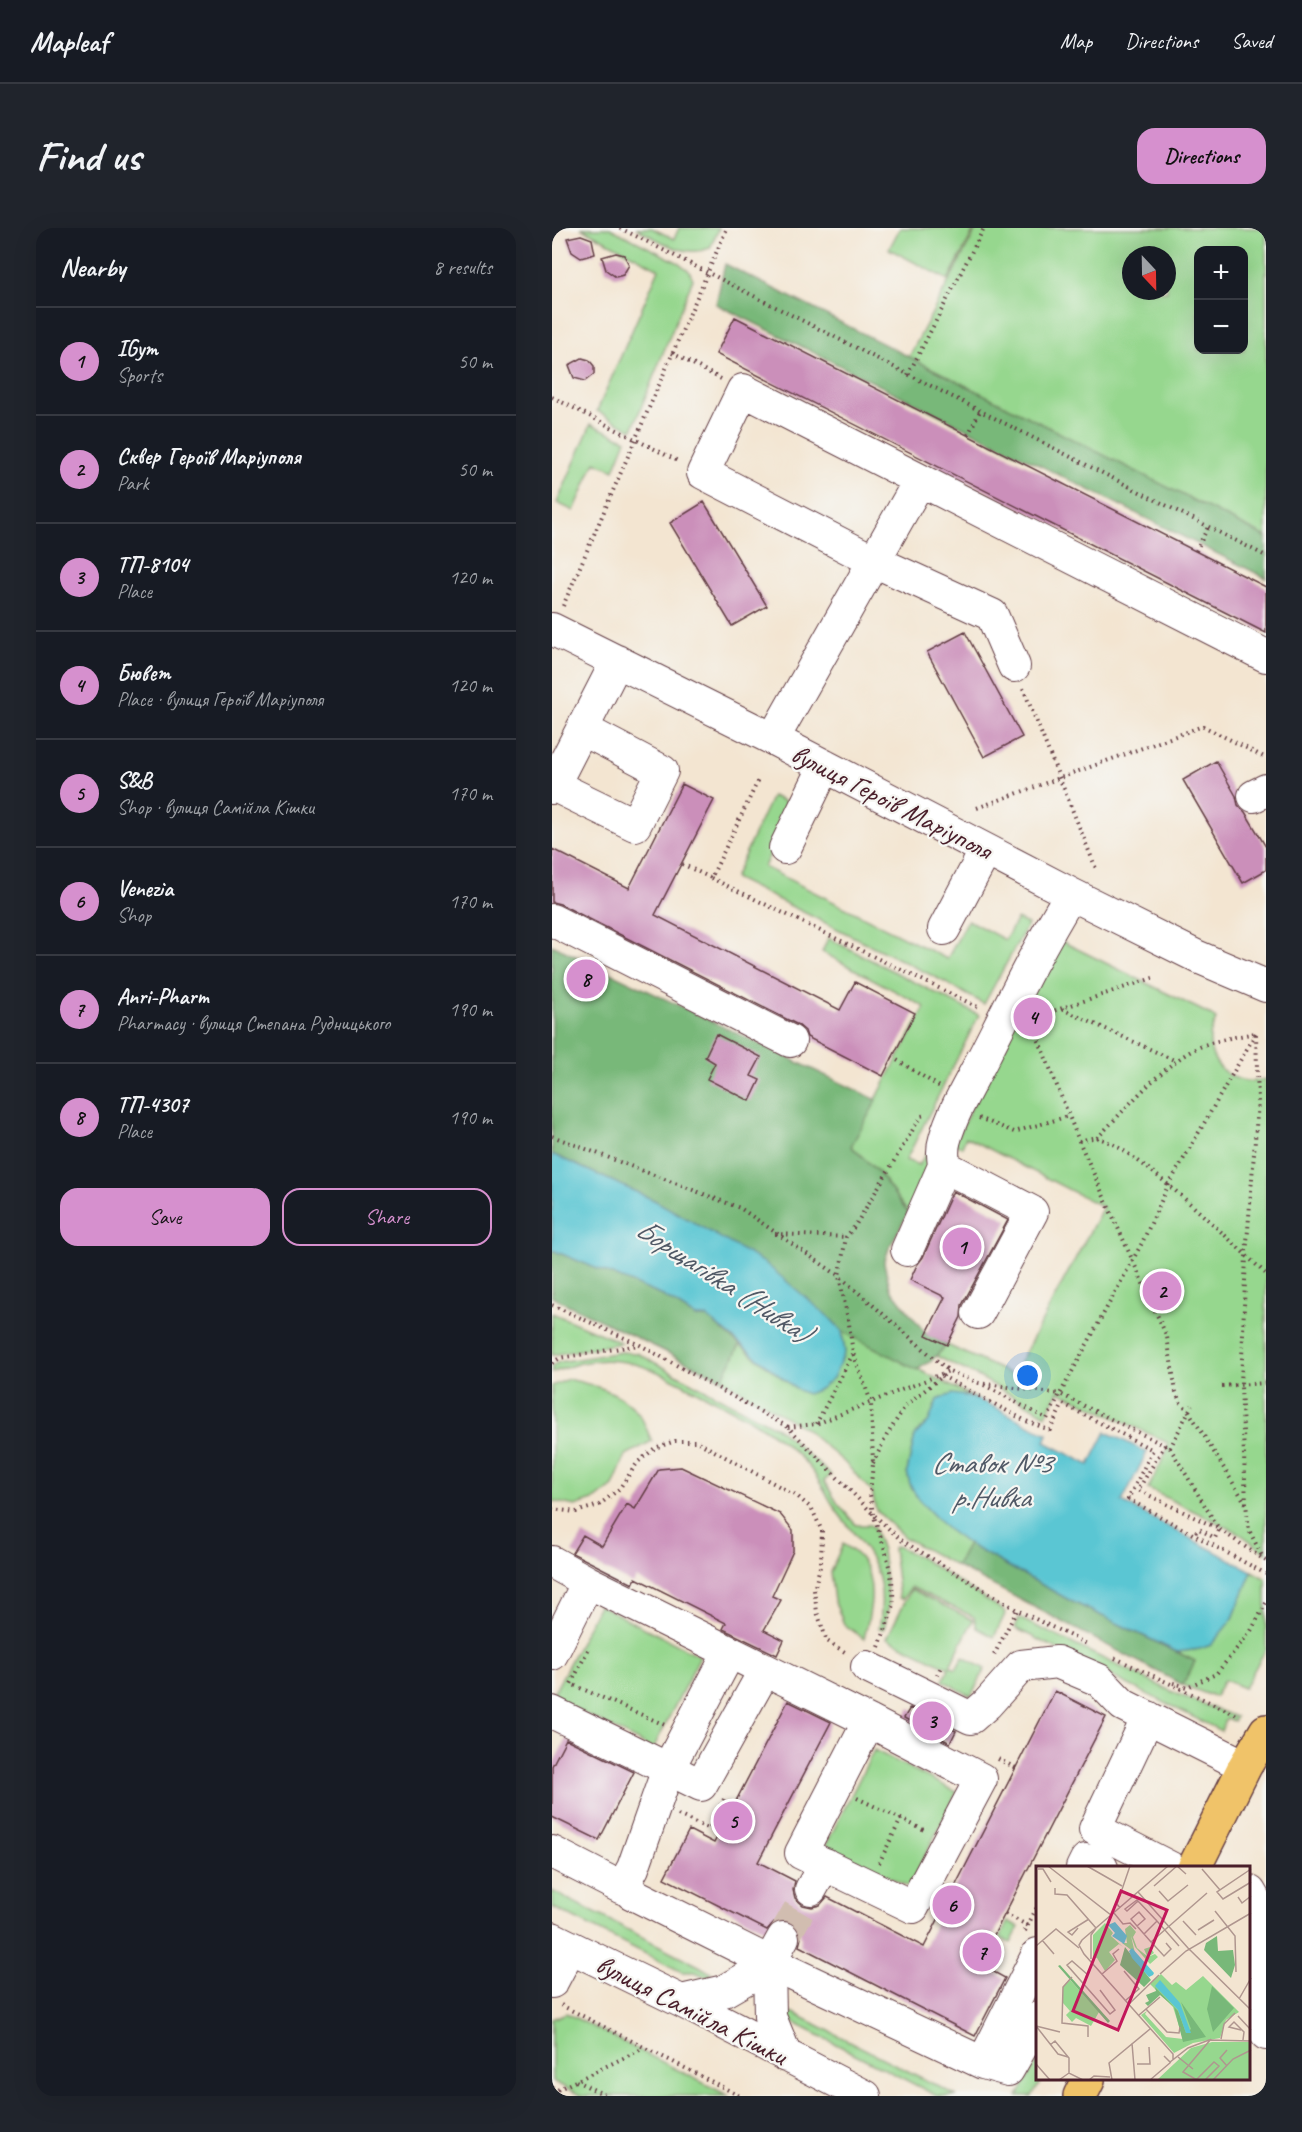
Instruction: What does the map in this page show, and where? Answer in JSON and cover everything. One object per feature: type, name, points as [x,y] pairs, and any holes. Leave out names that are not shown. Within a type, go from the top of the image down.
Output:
[{"type":"main road","points":[[1192,1866],[1245,1766],[1253,1723]]},
{"type":"main road","points":[[1080,2096],[1087,2081]]},
{"type":"street","points":[[1014,666],[992,615],[874,561],[703,473],[743,390],[1266,656]]},
{"type":"street","points":[[773,739],[920,480]]},
{"type":"street","name":"вулиця Героїв Маріуполя","points":[[556,626],[617,662],[773,739],[1071,894],[1232,973],[1266,986]]},
{"type":"street","points":[[582,729],[662,771],[635,825],[553,786],[582,729],[617,662]]},
{"type":"street","points":[[785,848],[825,766]]},
{"type":"street","points":[[944,929],[986,850]]},
{"type":"street","points":[[907,1250],[944,1166],[945,1139],[959,1104],[1015,1015],[1051,927],[1071,894]]},
{"type":"street","points":[[552,920],[790,1041]]},
{"type":"street","name":"вулиця Героїв Маріуполя","points":[[1232,973],[1266,1001]]},
{"type":"street","points":[[944,1166],[1032,1212],[978,1313]]},
{"type":"street","points":[[553,1566],[869,1721],[981,1779],[913,1907],[868,1886],[818,1877],[801,1853],[869,1721]]},
{"type":"street","points":[[552,1654],[588,1582]]},
{"type":"street","points":[[626,1890],[668,1769],[729,1653]]},
{"type":"street","points":[[869,1667],[970,1718],[987,1704],[1021,1666],[1057,1662],[1099,1680],[1123,1705],[1245,1766]]},
{"type":"street","points":[[552,1712],[701,1785],[765,1670]]},
{"type":"street","points":[[1148,1717],[1095,1829],[1188,1866]]},
{"type":"street","points":[[552,1852],[626,1890],[776,1951],[983,2063],[1008,2070],[1036,2021]]},
{"type":"street","points":[[1083,1866],[1086,1860],[1098,1866]]},
{"type":"street","points":[[1251,1894],[1257,1904],[1266,2034]]},
{"type":"street","points":[[552,1982],[561,1943]]},
{"type":"street","name":"вулиця Самійла Кішки","points":[[561,1943],[681,2001],[865,2096]]},
{"type":"street","points":[[983,2063],[1029,1997],[1031,1944]]},
{"type":"street","points":[[681,2001],[724,1991],[776,1951]]},
{"type":"street","points":[[776,1951],[770,2017],[786,2056]]},
{"type":"path","points":[[620,228],[1266,556]]},
{"type":"path","points":[[556,626],[727,228]]},
{"type":"path","points":[[908,375],[984,228]]},
{"type":"path","points":[[672,353],[743,390]]},
{"type":"path","points":[[552,398],[703,473]]},
{"type":"path","points":[[968,435],[980,411]]},
{"type":"path","points":[[1196,551],[1208,527]]},
{"type":"path","points":[[1014,666],[1097,871]]},
{"type":"path","points":[[977,808],[1203,726],[1266,758]]},
{"type":"path","points":[[711,878],[758,781]]},
{"type":"path","points":[[681,864],[1015,1015],[1035,1031],[1079,1141],[1167,1337],[1176,1392],[1180,1402],[1188,1410],[1246,1504]]},
{"type":"path","points":[[1015,1015],[1062,1008],[1153,978]]},
{"type":"path","points":[[1062,1008],[1176,1061]]},
{"type":"path","points":[[1096,1138],[1176,1061],[1194,1049],[1210,1042],[1256,1033]]},
{"type":"path","points":[[552,1137],[740,1208],[839,1276],[949,1371],[979,1383],[1047,1419],[1132,1260],[1168,1186],[1256,1033]]},
{"type":"path","points":[[1256,1033],[1258,1102],[1246,1255],[1241,1385],[1249,1530],[1264,1560]]},
{"type":"path","points":[[892,1057],[959,1104],[1014,1132],[1069,1116]]},
{"type":"path","points":[[552,1509],[576,1512],[599,1505],[619,1489],[638,1462],[655,1448],[675,1441],[696,1441],[797,1496],[812,1509],[822,1531],[821,1563],[814,1590],[820,1622],[827,1641],[869,1667],[894,1605],[892,1580],[886,1553],[873,1515],[870,1494],[873,1464],[872,1402],[853,1353],[839,1276],[846,1237],[855,1226],[921,1116],[959,1104]]},
{"type":"path","points":[[1079,1141],[1096,1138],[1124,1150],[1168,1186],[1266,1274]]},
{"type":"path","points":[[775,1234],[846,1237]]},
{"type":"path","points":[[552,1305],[640,1345],[788,1427],[873,1515],[901,1540],[1017,1610],[1088,1645]]},
{"type":"path","points":[[552,1363],[560,1358],[640,1345]]},
{"type":"path","points":[[816,1424],[853,1353]]},
{"type":"path","points":[[873,1464],[887,1435],[906,1405],[949,1371]]},
{"type":"path","points":[[788,1427],[816,1424],[949,1371]]},
{"type":"path","points":[[942,1376],[1026,1421],[1050,1430],[1066,1397]]},
{"type":"path","points":[[979,1383],[1060,1394],[1170,1448],[1220,1529]]},
{"type":"path","points":[[1222,1386],[1266,1383]]},
{"type":"path","points":[[1063,1404],[1153,1450],[1128,1498],[1266,1574]]},
{"type":"path","points":[[1170,1448],[1192,1405]]},
{"type":"path","points":[[1165,1445],[1138,1490],[1220,1529],[1264,1560]]},
{"type":"path","points":[[1194,1535],[1199,1528],[1215,1538],[1220,1529]]},
{"type":"path","points":[[1158,1679],[1187,1687],[1216,1674],[1251,1631],[1266,1603]]},
{"type":"path","points":[[1005,1631],[1017,1610]]},
{"type":"path","points":[[588,1650],[571,1684],[665,1725]]},
{"type":"path","points":[[1108,1654],[1253,1723]]},
{"type":"path","points":[[835,1787],[948,1842]]},
{"type":"path","points":[[672,1825],[677,1815],[708,1829],[728,1791]]},
{"type":"path","points":[[868,1886],[901,1819]]},
{"type":"path","points":[[1031,1944],[1028,1925],[1036,1909]]},
{"type":"path","points":[[1005,1914],[1036,1929]]},
{"type":"path","points":[[552,2001],[740,2096]]},
{"type":"path","points":[[552,2088],[557,2090],[645,2048]]},
{"type":"path","points":[[576,2081],[608,2096]]},
{"type":"green space","points":[[581,228],[610,228],[679,263],[689,271],[693,279],[632,430],[597,411],[659,269]]},
{"type":"green space","points":[[636,228],[652,228],[674,239],[679,228],[719,228],[710,248],[690,251],[671,247]]},
{"type":"green space","points":[[900,228],[975,228],[948,280],[889,249]]},
{"type":"green space","points":[[977,228],[1266,228],[1266,537],[909,357]]},
{"type":"green space","points":[[725,264],[1266,537],[1266,578],[716,304]]},
{"type":"green space","points":[[591,424],[626,440],[614,470],[595,462],[574,511],[557,503]]},
{"type":"green space","points":[[772,796],[793,805],[764,867],[947,959],[968,920],[1005,940],[1017,919],[1028,924],[984,1004],[937,978],[734,878]]},
{"type":"green space","points":[[1053,937],[1216,1019],[1210,1035],[1211,1048],[1219,1067],[1235,1078],[1245,1081],[1266,1079],[1266,1553],[1239,1533],[1148,1489],[1166,1453],[1168,1443],[1059,1391],[1046,1415],[983,1379],[936,1356],[947,1345],[1013,1375],[1103,1207],[966,1137],[962,1147],[954,1144]]},
{"type":"green space","points":[[828,938],[979,1015],[906,1160],[919,1165],[937,1136],[934,1154],[908,1213],[879,1173],[851,1146],[925,1007],[822,952]]},
{"type":"green space","points":[[552,945],[877,1100],[851,1146],[879,1173],[908,1213],[889,1248],[884,1263],[890,1288],[926,1334],[947,1345],[931,1361],[917,1370],[842,1331],[830,1318],[656,1201],[552,1154]]},
{"type":"green space","points":[[552,1250],[663,1296],[696,1317],[707,1317],[740,1345],[722,1379],[552,1297]]},
{"type":"green space","points":[[552,1313],[622,1343],[552,1355]]},
{"type":"green space","points":[[842,1331],[979,1400],[964,1395],[937,1400],[929,1421],[915,1435],[907,1472],[918,1499],[947,1529],[968,1544],[956,1566],[905,1538],[876,1510],[872,1492],[844,1462],[804,1428],[722,1379],[740,1345],[796,1389],[833,1378],[845,1352]]},
{"type":"green space","points":[[621,1352],[637,1353],[779,1429],[831,1475],[824,1481],[838,1504],[856,1525],[870,1525],[874,1528],[882,1550],[889,1605],[884,1629],[879,1629],[882,1595],[880,1581],[870,1557],[837,1511],[810,1467],[780,1440],[726,1406],[670,1377],[640,1365],[601,1360],[576,1364],[552,1373],[552,1366],[559,1362]]},
{"type":"green space","points":[[568,1379],[599,1387],[619,1396],[636,1410],[652,1441],[626,1455],[613,1486],[596,1499],[575,1506],[552,1501],[552,1386]]},
{"type":"green space","points":[[843,1544],[859,1557],[869,1578],[871,1598],[864,1639],[844,1624],[834,1600],[830,1572]]},
{"type":"green space","points":[[968,1544],[1071,1601],[1195,1661],[1183,1685],[956,1566]]},
{"type":"green space","points":[[897,1546],[921,1558],[1006,1612],[994,1637],[977,1628],[974,1617],[911,1587],[903,1599],[899,1598],[893,1548]]},
{"type":"green space","points":[[1252,1571],[1266,1579],[1266,1649],[1244,1688],[1224,1680],[1215,1697],[1183,1685],[1195,1661],[1177,1652],[1200,1649],[1233,1618]]},
{"type":"green space","points":[[911,1589],[973,1620],[950,1666],[956,1669],[963,1657],[985,1669],[971,1696],[943,1681],[949,1668],[887,1638]]},
{"type":"green space","points":[[599,1605],[700,1656],[653,1749],[552,1697]]},
{"type":"green space","points":[[1019,1618],[1177,1694],[1236,1717],[1234,1721],[1226,1719],[1221,1731],[1015,1628]]},
{"type":"green space","points":[[874,1750],[957,1792],[909,1887],[826,1845]]},
{"type":"green space","points":[[552,1891],[699,1966],[711,1973],[710,1977],[713,1978],[716,1975],[727,1980],[722,1983],[695,1972],[682,1972],[552,1907]]},
{"type":"green space","points":[[1008,1921],[1019,1927],[1011,1943],[1000,1938]]},
{"type":"green space","points":[[792,2012],[957,2096],[937,2096],[785,2018]]},
{"type":"green space","points":[[566,2013],[729,2096],[582,2096],[552,2081],[552,2019]]},
{"type":"green space","points":[[1036,2063],[1036,2081],[1040,2081],[1032,2096],[1018,2096]]},
{"type":"water","name":"Борщагівка (Нивка)","points":[[552,1154],[656,1201],[765,1263],[830,1318],[842,1331],[845,1352],[833,1378],[820,1389],[807,1394],[796,1389],[707,1317],[696,1317],[663,1296],[552,1250]]},
{"type":"water","name":"Ставок №3 р.Нивка","points":[[952,1394],[989,1405],[1048,1434],[1045,1442],[1089,1465],[1106,1432],[1147,1452],[1122,1502],[1252,1571],[1233,1618],[1211,1645],[1177,1652],[1071,1601],[968,1544],[947,1529],[918,1499],[907,1472],[915,1435],[929,1421],[937,1400]]},
{"type":"building","points":[[581,235],[592,239],[595,254],[581,258],[572,252],[567,238]]},
{"type":"building","points":[[616,253],[624,255],[629,265],[623,275],[616,277],[606,270],[602,257]]},
{"type":"building","points":[[735,317],[1266,587],[1266,633],[716,354]]},
{"type":"building","points":[[582,358],[589,360],[594,366],[594,374],[585,381],[574,378],[569,365]]},
{"type":"building","points":[[704,502],[767,606],[732,626],[670,523]]},
{"type":"building","points":[[965,632],[1022,737],[984,757],[927,652]]},
{"type":"building","points":[[1216,761],[1236,796],[1238,805],[1245,812],[1266,847],[1266,870],[1243,883],[1183,780]]},
{"type":"building","points":[[682,784],[714,800],[655,915],[840,1010],[855,982],[915,1013],[883,1076],[807,1037],[805,1031],[798,1025],[552,902],[552,849],[629,888]]},
{"type":"building","points":[[577,964],[605,978],[596,995],[568,981]]},
{"type":"building","points":[[1034,1007],[1039,1008],[1045,1014],[1045,1024],[1039,1030],[1034,1031],[1029,1030],[1023,1024],[1022,1019],[1023,1014],[1029,1008]]},
{"type":"building","points":[[716,1034],[761,1057],[751,1076],[760,1080],[750,1101],[707,1079],[715,1063],[705,1057]]},
{"type":"building","points":[[953,1191],[1008,1220],[962,1305],[961,1317],[947,1345],[926,1335],[945,1297],[910,1280]]},
{"type":"building","points":[[681,1467],[780,1514],[793,1530],[793,1551],[772,1596],[781,1600],[764,1630],[784,1640],[777,1655],[723,1629],[726,1623],[636,1578],[633,1584],[572,1553],[583,1535],[602,1546],[627,1504],[635,1509],[659,1469]]},
{"type":"building","points":[[1055,1691],[1106,1717],[979,1964],[1005,1978],[975,2036],[799,1946],[801,1938],[799,1929],[791,1922],[782,1920],[774,1922],[767,1930],[664,1878],[689,1830],[714,1843],[788,1701],[831,1722],[758,1862],[795,1881],[793,1890],[795,1898],[803,1905],[812,1907],[820,1905],[827,1897],[924,1947]]},
{"type":"building","points":[[910,1708],[956,1731],[950,1743],[904,1718]]},
{"type":"building","points":[[566,1739],[634,1772],[599,1840],[552,1817],[552,1766]]},
{"type":"tunnel","points":[[783,1938],[811,1889]]},
{"type":"place","name":"ТП-4307","points":[[586,979]]},
{"type":"place","name":"Бювет","points":[[1033,1017]]},
{"type":"place","name":"IGym","points":[[962,1247]]},
{"type":"place","name":"Сквер Героїв Маріуполя","points":[[1162,1291]]},
{"type":"place","name":"ТП-8104","points":[[932,1721]]},
{"type":"place","name":"S&B","points":[[733,1821]]},
{"type":"place","name":"Venezia","points":[[952,1905]]},
{"type":"place","name":"Anri-Pharm","points":[[982,1952]]}]
